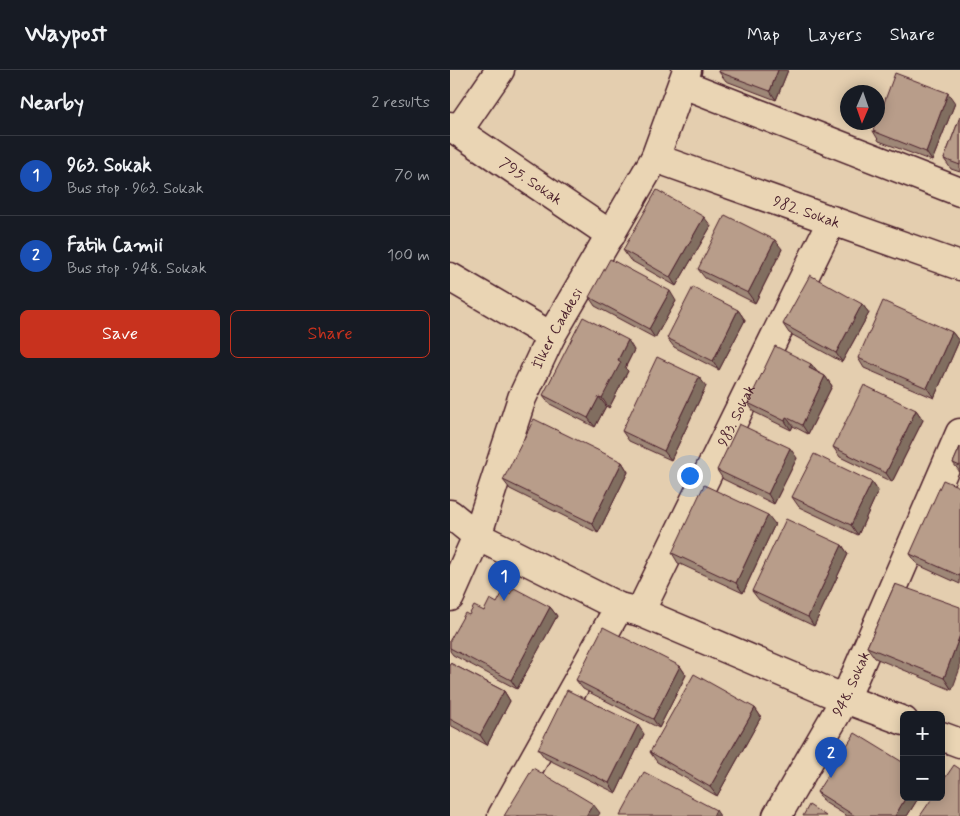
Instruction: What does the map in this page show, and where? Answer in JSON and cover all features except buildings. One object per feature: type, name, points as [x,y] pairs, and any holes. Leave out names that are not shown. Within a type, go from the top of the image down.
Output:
[{"type":"street","points":[[454,128],[500,70]]},
{"type":"street","points":[[685,77],[960,192]]},
{"type":"street","name":"İlker Caddesi","points":[[450,597],[477,536],[522,398],[551,336],[655,158],[685,77]]},
{"type":"street","name":"795. Sokak","points":[[454,128],[611,235]]},
{"type":"street","name":"982. Sokak","points":[[655,158],[960,266]]},
{"type":"street","name":"983. Sokak","points":[[502,816],[630,610],[832,220]]},
{"type":"street","points":[[450,277],[551,336]]},
{"type":"street","name":"948. Sokak","points":[[777,816],[845,699],[960,433]]},
{"type":"street","points":[[450,514],[477,536],[630,610],[900,720]]},
{"type":"street","points":[[945,737],[960,743]]},
{"type":"place","name":"963. Sokak","points":[[504,601]]},
{"type":"place","name":"Fatih Camii","points":[[831,778]]}]
